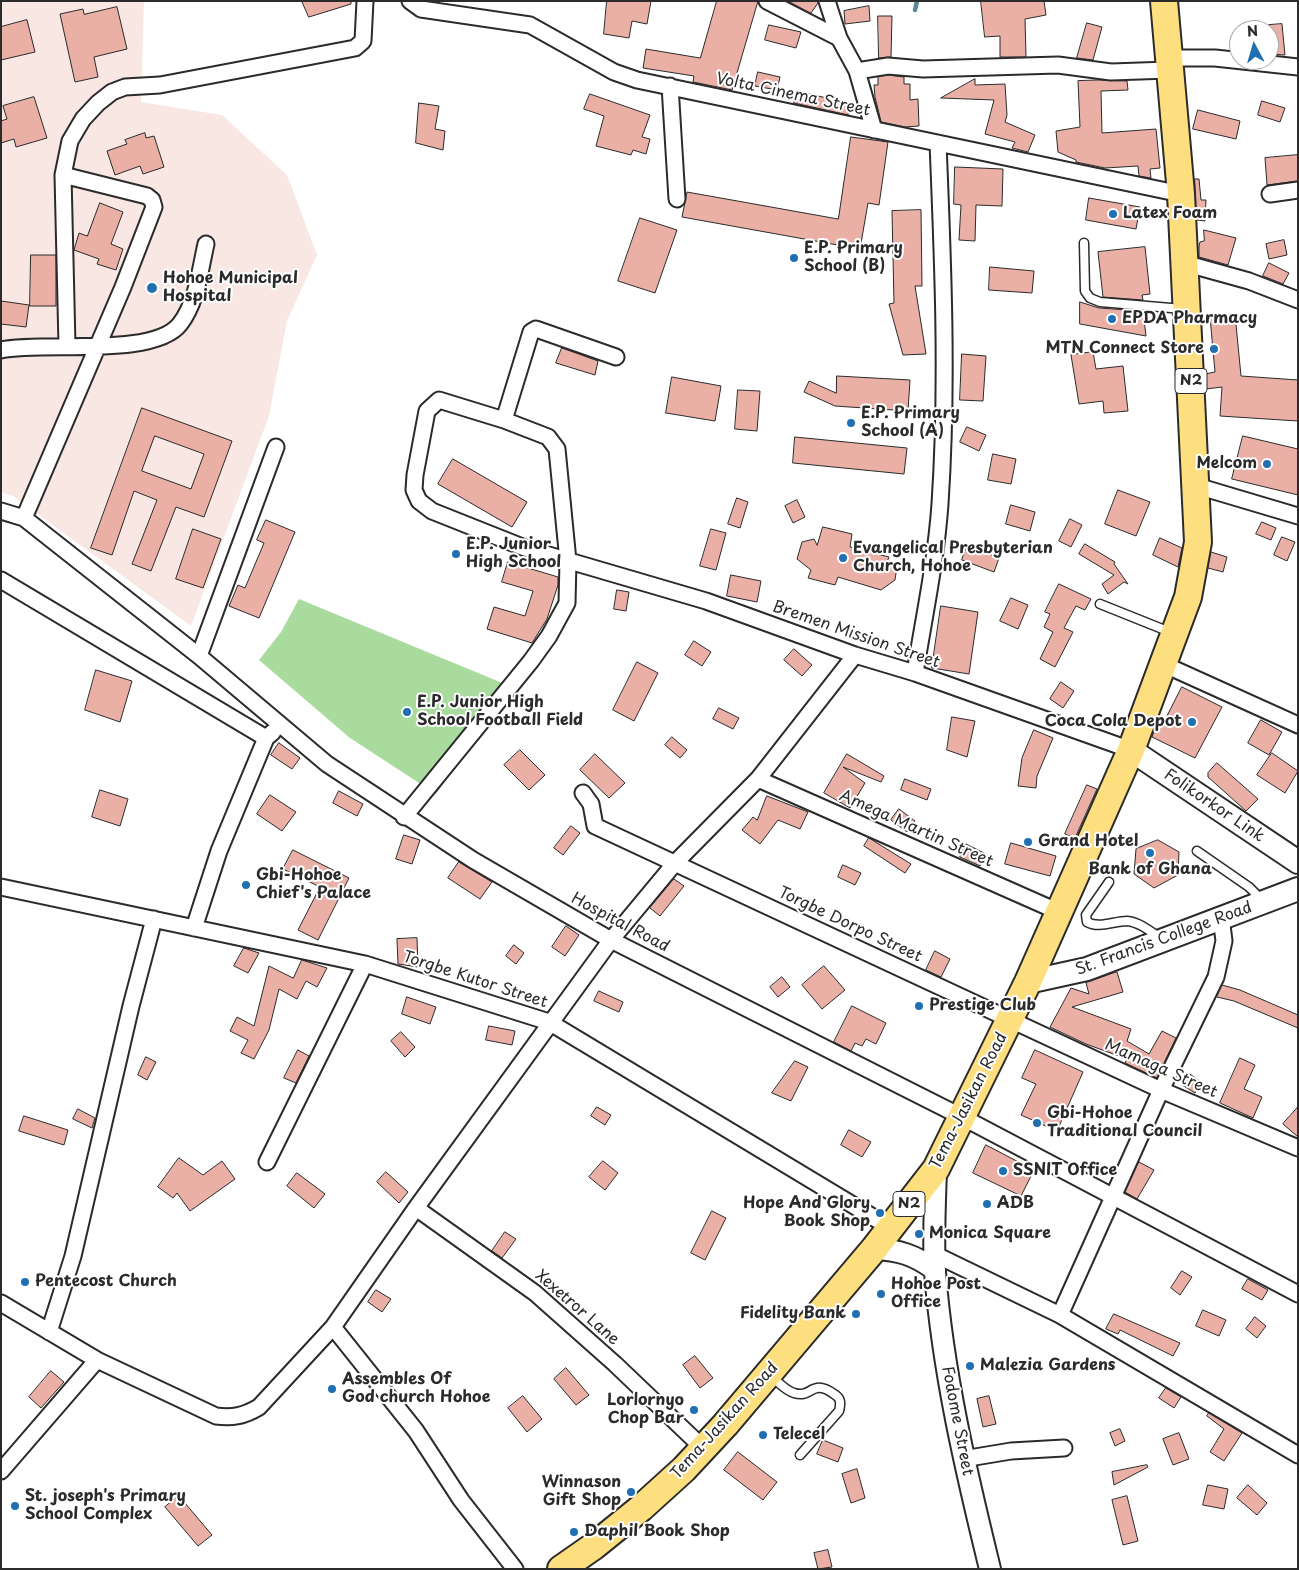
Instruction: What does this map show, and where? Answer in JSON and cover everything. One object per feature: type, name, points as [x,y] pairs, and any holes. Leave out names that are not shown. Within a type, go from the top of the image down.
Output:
[{"type":"highway","name":"N2","points":[[1131,750],[1188,597],[1195,570],[1198,542],[1197,486],[1181,194],[1164,1]]},
{"type":"highway","name":"Tema-Jasikan Road","points":[[561,1569],[594,1546],[641,1508],[703,1448],[874,1249],[936,1169],[1028,982],[1131,750]]},
{"type":"main road","name":"Folikorkor Link","points":[[1131,750],[1298,862]]},
{"type":"main road","name":"St. Francis College Road","points":[[1028,982],[1087,969],[1298,889]]},
{"type":"street","points":[[67,346],[63,175],[70,141],[83,119],[112,92],[126,87],[160,85],[355,48],[363,40],[365,1]]},
{"type":"street","name":"Volta Cinema Street","points":[[410,1],[421,9],[530,25],[614,72],[874,130],[1181,194]]},
{"type":"street","points":[[768,1],[839,38]]},
{"type":"street","points":[[827,1],[839,38],[857,71],[874,130]]},
{"type":"street","points":[[857,71],[888,66],[923,69],[1058,65],[1111,72],[1215,58],[1298,67]]},
{"type":"street","points":[[670,86],[677,199]]},
{"type":"street","points":[[915,673],[938,527],[941,486],[945,316],[938,143]]},
{"type":"street","points":[[1,511],[24,518],[98,347],[154,208],[152,200],[146,196],[63,175]]},
{"type":"street","points":[[1270,194],[1298,190]]},
{"type":"street","points":[[1,350],[28,346],[98,347],[161,338],[172,332],[181,323],[194,297],[206,244]]},
{"type":"street","points":[[1184,263],[1249,281],[1298,300]]},
{"type":"street","points":[[404,817],[531,661],[549,636],[567,603],[568,561],[557,449],[548,438],[504,420],[531,332],[536,329],[616,357]]},
{"type":"street","name":"Bremen Mission Street","points":[[504,420],[439,400],[434,403],[428,411],[415,475],[414,490],[419,501],[432,511],[525,548],[706,601],[855,655],[915,673],[1131,750]]},
{"type":"street","points":[[199,656],[276,447]]},
{"type":"street","points":[[1197,486],[1298,516]]},
{"type":"street","name":"Hospital Road","points":[[24,518],[199,656],[327,764],[404,817],[473,860],[611,940],[962,1117],[1298,1294]]},
{"type":"street","points":[[1,580],[266,738]]},
{"type":"street","points":[[1,1303],[96,1360],[216,1416],[230,1418],[243,1416],[258,1408],[333,1327],[549,1022],[611,940],[675,863],[758,779],[855,655]]},
{"type":"street","points":[[1163,664],[1298,725]]},
{"type":"street","points":[[194,928],[219,851],[266,738],[282,725]]},
{"type":"street","name":"Amega Martin Street","points":[[758,779],[1059,912]]},
{"type":"street","name":"Torgbe Dorpo Street","points":[[583,793],[591,804],[594,826],[1010,1018]]},
{"type":"street","name":"Torgbe Kutor Street","points":[[1,887],[365,964],[549,1022],[891,1228]]},
{"type":"street","points":[[1060,1315],[1112,1196],[1216,977],[1224,941],[1221,917]]},
{"type":"street","points":[[49,1332],[73,1256],[131,1006],[154,919]]},
{"type":"street","points":[[267,1162],[365,964]]},
{"type":"street","name":"Mamaga Street","points":[[1010,1018],[1161,1090],[1298,1148]]},
{"type":"street","name":"Fodome Street","points":[[936,1169],[935,1262],[943,1347],[963,1459],[990,1569]]},
{"type":"street","name":"Xexetror Lane","points":[[416,1208],[535,1293],[615,1364],[703,1448]]},
{"type":"street","points":[[874,1249],[896,1250],[935,1262],[1060,1315],[1298,1455]]},
{"type":"street","points":[[333,1327],[416,1431],[462,1500],[515,1569]]},
{"type":"street","points":[[1,1471],[96,1360]]},
{"type":"street","points":[[963,1459],[1011,1451],[1064,1448]]},
{"type":"lane","points":[[1084,243],[1085,291],[1090,298],[1100,302],[1187,309]]},
{"type":"lane","points":[[1100,604],[1174,634]]},
{"type":"lane","points":[[1197,851],[1249,888],[1263,902]]},
{"type":"lane","points":[[1109,882],[1086,915],[1087,922],[1093,926],[1126,921],[1137,923],[1162,940]]},
{"type":"lane","points":[[768,1374],[793,1393],[799,1394],[819,1386],[824,1386],[838,1396],[841,1403],[839,1411],[800,1455]]},
{"type":"shaded area","name":"Hohoe Municipal Hospital","points":[[1,1],[144,1],[141,102],[222,115],[287,175],[317,255],[287,321],[269,416],[191,626],[13,496],[1,492]]},
{"type":"green space","name":"E.P. Junior High School Football Field","points":[[299,599],[512,687],[436,794],[350,738],[259,660],[281,632]]},
{"type":"building","points":[[302,1],[351,1],[351,4],[309,17]]},
{"type":"building","points":[[607,1],[651,1],[647,24],[632,21],[629,38],[604,34]]},
{"type":"building","points":[[717,1],[758,1],[732,90],[693,82],[694,76],[643,68],[646,49],[700,58]]},
{"type":"building","points":[[788,1],[818,1],[818,3],[811,13]]},
{"type":"building","points":[[981,1],[1044,1],[1046,15],[1025,19],[1026,57],[1000,57],[1000,36],[985,37]]},
{"type":"building","points":[[869,6],[870,21],[845,24],[844,11]]},
{"type":"building","points":[[117,7],[127,49],[94,57],[98,77],[75,82],[60,14],[83,9],[84,14]]},
{"type":"building","points":[[878,16],[892,16],[891,57],[879,58]]},
{"type":"building","points":[[27,20],[35,52],[1,60],[1,27]]},
{"type":"building","points":[[1087,23],[1102,27],[1093,60],[1077,58]]},
{"type":"building","points":[[1279,24],[1282,24],[1285,55],[1279,55]]},
{"type":"building","points":[[769,25],[801,32],[796,48],[765,40]]},
{"type":"building","points":[[758,72],[780,77],[777,90],[755,86]]},
{"type":"building","points":[[888,75],[904,77],[904,84],[910,84],[910,100],[918,99],[919,126],[905,127],[881,122],[874,85],[878,85],[878,77]]},
{"type":"building","points":[[975,79],[975,85],[1005,84],[1007,115],[1005,122],[1035,135],[1028,152],[1012,148],[1015,142],[985,134],[994,100],[941,98]]},
{"type":"building","points":[[1078,81],[1127,81],[1128,90],[1101,91],[1102,133],[1156,129],[1160,168],[1150,169],[1151,178],[1139,176],[1138,166],[1105,168],[1076,162],[1076,160],[1058,152],[1056,131],[1080,127]]},
{"type":"building","points":[[796,91],[849,103],[848,115],[794,103]]},
{"type":"building","points":[[590,94],[650,115],[642,137],[650,139],[646,154],[633,150],[631,155],[596,146],[604,116],[584,109]]},
{"type":"building","points":[[34,97],[47,138],[16,147],[14,139],[1,143],[1,121],[7,119],[3,106]]},
{"type":"building","points":[[1262,101],[1285,108],[1280,122],[1258,115]]},
{"type":"building","points":[[419,103],[439,106],[435,129],[445,131],[443,150],[416,143]]},
{"type":"building","points":[[1198,110],[1240,121],[1236,139],[1193,129]]},
{"type":"building","points":[[145,133],[146,138],[154,136],[164,167],[143,174],[140,166],[115,175],[107,151],[127,144],[125,140]]},
{"type":"building","points":[[851,137],[888,142],[879,205],[868,203],[860,249],[682,217],[687,192],[838,219]]},
{"type":"building","points":[[1298,155],[1298,181],[1267,185],[1265,158]]},
{"type":"building","points":[[955,167],[1003,169],[1002,206],[976,205],[975,241],[959,240],[961,205],[954,204]]},
{"type":"building","points":[[1195,179],[1199,179],[1201,200],[1206,200],[1205,221],[1197,220]]},
{"type":"building","name":"Latex Foam","points":[[1089,198],[1140,207],[1136,229],[1086,220]]},
{"type":"building","points":[[100,203],[123,212],[111,244],[123,249],[116,270],[97,264],[99,259],[74,250],[79,233],[87,236]]},
{"type":"building","points":[[921,210],[922,286],[915,286],[926,354],[903,355],[889,304],[894,303],[892,211]]},
{"type":"building","points":[[640,218],[677,230],[655,293],[618,281]]},
{"type":"building","points":[[1204,230],[1236,238],[1228,265],[1199,257],[1200,242],[1204,241]]},
{"type":"building","points":[[1284,240],[1287,255],[1269,259],[1266,244]]},
{"type":"building","points":[[1145,247],[1150,294],[1142,295],[1143,300],[1103,297],[1098,252]]},
{"type":"building","points":[[31,255],[56,255],[56,306],[30,306]]},
{"type":"building","points":[[1269,263],[1289,273],[1283,284],[1263,276]]},
{"type":"building","points":[[990,267],[1034,271],[1032,293],[989,290]]},
{"type":"building","points":[[1,301],[29,305],[26,327],[1,324]]},
{"type":"building","name":"EPDA Pharmacy","points":[[1080,302],[1099,308],[1143,311],[1146,336],[1080,324]]},
{"type":"building","points":[[1235,314],[1241,376],[1298,380],[1298,421],[1220,416],[1222,387],[1206,389],[1205,374],[1215,372],[1210,317]]},
{"type":"building","points":[[562,348],[598,361],[595,375],[556,363]]},
{"type":"building","points":[[1093,352],[1096,369],[1123,366],[1128,411],[1104,413],[1103,401],[1079,404],[1071,355]]},
{"type":"building","points":[[962,354],[986,356],[983,401],[960,400]]},
{"type":"building","points":[[837,376],[910,380],[908,411],[835,406],[804,392],[809,381],[836,393]]},
{"type":"building","points":[[672,377],[721,386],[715,421],[666,413]]},
{"type":"building","points":[[738,390],[760,391],[757,431],[735,429]]},
{"type":"building","points":[[142,408],[232,441],[204,517],[176,507],[151,571],[132,564],[157,500],[134,491],[112,555],[91,548]],"holes":[[[155,436],[204,454],[191,489],[142,471]]]},
{"type":"building","points":[[967,427],[986,435],[979,451],[960,442]]},
{"type":"building","name":"Melcom","points":[[1243,436],[1298,449],[1298,495],[1232,479]]},
{"type":"building","points":[[795,437],[907,448],[904,474],[793,463]]},
{"type":"building","points":[[993,454],[1016,459],[1011,484],[988,480]]},
{"type":"building","points":[[453,459],[527,502],[512,527],[438,484]]},
{"type":"building","points":[[1118,490],[1150,502],[1136,536],[1105,524]]},
{"type":"building","points":[[737,498],[748,502],[740,528],[728,524]]},
{"type":"building","points":[[797,500],[805,517],[793,523],[785,506]]},
{"type":"building","points":[[1011,505],[1035,512],[1030,531],[1006,524]]},
{"type":"building","points":[[1070,519],[1082,525],[1071,547],[1059,541]]},
{"type":"building","points":[[266,520],[295,532],[259,618],[229,606],[238,585],[245,588],[264,543],[257,540]]},
{"type":"building","points":[[1262,522],[1276,528],[1271,540],[1256,534]]},
{"type":"building","name":"Evangelical Presbyterian Church, Hohoe","points":[[823,527],[852,534],[850,547],[889,557],[887,562],[897,566],[895,580],[881,590],[838,577],[835,585],[808,578],[811,570],[797,559],[802,542],[814,539],[817,545]]},
{"type":"building","points":[[193,529],[221,539],[203,588],[176,579]]},
{"type":"building","points":[[711,529],[726,533],[716,570],[700,566]]},
{"type":"building","points":[[1282,537],[1295,542],[1287,561],[1274,555]]},
{"type":"building","points":[[1160,538],[1182,548],[1178,567],[1153,555]]},
{"type":"building","points":[[1085,544],[1115,562],[1114,564],[1128,584],[1124,582],[1108,594],[1102,584],[1114,575],[1079,554]]},
{"type":"building","points":[[967,546],[999,558],[994,572],[962,560]]},
{"type":"building","points":[[1211,552],[1227,557],[1223,572],[1208,568]]},
{"type":"building","points":[[508,562],[558,577],[558,585],[547,619],[532,643],[487,629],[494,607],[525,616],[533,591],[502,582]]},
{"type":"building","points":[[731,575],[761,581],[757,602],[727,596]]},
{"type":"building","points":[[1059,584],[1091,599],[1085,610],[1076,606],[1064,628],[1073,632],[1055,667],[1040,659],[1053,632],[1044,627],[1050,614],[1045,612]]},
{"type":"building","points":[[617,590],[629,592],[626,611],[614,609]]},
{"type":"building","points":[[1011,598],[1028,605],[1018,629],[1000,621]]},
{"type":"building","points":[[941,606],[978,612],[969,674],[932,668]]},
{"type":"building","points":[[694,641],[711,652],[702,666],[685,655]]},
{"type":"building","points":[[794,649],[812,665],[802,676],[784,660]]},
{"type":"building","points":[[637,662],[658,673],[634,721],[613,710]]},
{"type":"building","points":[[96,670],[132,681],[120,722],[85,710]]},
{"type":"building","points":[[1061,682],[1074,691],[1063,708],[1050,699]]},
{"type":"building","name":"Coca Cola Depot","points":[[1182,687],[1222,707],[1195,758],[1152,737],[1159,718],[1164,721]]},
{"type":"building","points":[[719,708],[739,718],[733,729],[713,719]]},
{"type":"building","points":[[952,717],[975,721],[967,757],[947,750]]},
{"type":"building","points":[[1261,720],[1282,732],[1269,755],[1248,743]]},
{"type":"building","points":[[1034,730],[1053,738],[1037,776],[1036,788],[1018,786],[1022,758]]},
{"type":"building","points":[[672,737],[687,750],[680,758],[665,745]]},
{"type":"building","points":[[279,743],[300,758],[292,769],[271,755]]},
{"type":"building","points":[[520,750],[545,775],[529,790],[504,765]]},
{"type":"building","points":[[1272,753],[1298,771],[1285,793],[1257,775]]},
{"type":"building","points":[[595,754],[625,783],[609,798],[580,770]]},
{"type":"building","points":[[847,754],[884,776],[881,782],[843,767],[865,783],[850,808],[824,793]]},
{"type":"building","points":[[1217,763],[1258,799],[1246,811],[1208,777],[1208,773]]},
{"type":"building","points":[[905,779],[931,789],[927,800],[901,790]]},
{"type":"building","points":[[1087,785],[1097,789],[1075,838],[1065,834]]},
{"type":"building","points":[[100,790],[128,799],[120,826],[92,817]]},
{"type":"building","points":[[339,791],[363,804],[357,816],[333,803]]},
{"type":"building","points":[[270,795],[296,812],[282,831],[257,814]]},
{"type":"building","points":[[767,796],[808,812],[800,829],[778,820],[760,844],[742,830],[753,817],[757,820]]},
{"type":"building","points":[[899,809],[915,821],[907,832],[891,820]]},
{"type":"building","points":[[571,826],[580,833],[563,855],[554,848]]},
{"type":"building","points":[[404,835],[420,840],[412,864],[396,859]]},
{"type":"building","points":[[869,838],[911,864],[905,873],[864,846]]},
{"type":"building","points":[[1158,840],[1179,852],[1178,875],[1154,888],[1134,874],[1136,849]]},
{"type":"building","points":[[1011,843],[1056,856],[1050,876],[1005,864]]},
{"type":"building","points":[[966,844],[986,854],[980,866],[960,857]]},
{"type":"building","points":[[293,850],[349,878],[318,940],[298,930],[320,887],[283,869]]},
{"type":"building","points":[[459,862],[492,882],[480,899],[448,878]]},
{"type":"building","points":[[843,865],[861,873],[855,885],[838,877]]},
{"type":"building","points":[[674,879],[684,886],[660,916],[650,908]]},
{"type":"building","points":[[566,926],[579,935],[565,956],[552,947]]},
{"type":"building","points":[[417,938],[418,967],[398,964],[397,939]]},
{"type":"building","points":[[514,945],[524,953],[516,964],[506,956]]},
{"type":"building","points":[[244,948],[259,953],[248,973],[234,966]]},
{"type":"building","points":[[935,951],[950,959],[941,977],[926,970]]},
{"type":"building","points":[[302,960],[327,968],[317,987],[306,981],[297,999],[279,989],[269,1030],[254,1059],[241,1053],[248,1040],[230,1031],[237,1017],[254,1026],[269,966],[293,978]]},
{"type":"building","points":[[824,966],[845,990],[822,1009],[802,985]]},
{"type":"building","points":[[1117,972],[1123,992],[1072,1007],[1131,1029],[1127,1041],[1149,1054],[1162,1031],[1176,1038],[1157,1078],[1125,1063],[1127,1059],[1086,1044],[1050,1027],[1071,988],[1089,994],[1086,983]]},
{"type":"building","points":[[782,977],[790,987],[778,997],[770,987]]},
{"type":"building","points":[[1222,985],[1240,990],[1298,1015],[1298,1028],[1234,1001],[1217,997]]},
{"type":"building","points":[[599,991],[623,1002],[619,1012],[594,1001]]},
{"type":"building","points":[[407,997],[436,1007],[430,1024],[402,1014]]},
{"type":"building","points":[[852,1006],[886,1023],[876,1044],[866,1039],[862,1046],[855,1043],[851,1051],[834,1042]]},
{"type":"building","points":[[489,1026],[515,1031],[512,1045],[486,1040]]},
{"type":"building","points":[[401,1032],[415,1047],[405,1057],[391,1041]]},
{"type":"building","points":[[298,1050],[309,1056],[296,1083],[284,1078]]},
{"type":"building","points":[[1035,1050],[1083,1072],[1057,1131],[1021,1115],[1036,1084],[1022,1078]]},
{"type":"building","points":[[146,1057],[156,1062],[147,1080],[138,1075]]},
{"type":"building","points":[[1240,1058],[1255,1065],[1244,1089],[1262,1097],[1253,1118],[1220,1103]]},
{"type":"building","points":[[795,1061],[808,1067],[791,1101],[772,1093]]},
{"type":"building","points":[[1190,1074],[1202,1083],[1195,1093],[1182,1085]]},
{"type":"building","points":[[597,1107],[611,1115],[605,1125],[591,1116]]},
{"type":"building","points":[[1298,1107],[1298,1137],[1283,1124]]},
{"type":"building","points":[[78,1109],[95,1118],[92,1128],[73,1119]]},
{"type":"building","points":[[24,1116],[68,1130],[64,1145],[19,1131]]},
{"type":"building","points":[[849,1130],[871,1142],[862,1157],[841,1145]]},
{"type":"building","name":"SSNIT Office","points":[[986,1145],[1034,1170],[1021,1196],[973,1173]]},
{"type":"building","points":[[179,1158],[203,1175],[222,1161],[235,1179],[190,1211],[177,1193],[173,1198],[158,1187]]},
{"type":"building","points":[[603,1161],[618,1173],[605,1190],[589,1177]]},
{"type":"building","points":[[1139,1162],[1154,1170],[1137,1199],[1125,1192]]},
{"type":"building","points":[[386,1172],[408,1192],[399,1203],[377,1182]]},
{"type":"building","points":[[297,1173],[325,1194],[314,1208],[287,1186]]},
{"type":"building","points":[[712,1211],[726,1218],[705,1260],[691,1253]]},
{"type":"building","points":[[505,1232],[516,1239],[502,1258],[492,1251]]},
{"type":"building","points":[[1182,1271],[1192,1277],[1180,1295],[1171,1288]]},
{"type":"building","points":[[1248,1279],[1268,1290],[1262,1300],[1242,1289]]},
{"type":"building","points":[[376,1290],[391,1299],[382,1312],[368,1302]]},
{"type":"building","points":[[1203,1310],[1226,1320],[1219,1336],[1196,1326]]},
{"type":"building","points":[[1114,1314],[1180,1343],[1173,1356],[1120,1330],[1118,1334],[1106,1329]]},
{"type":"building","points":[[1255,1317],[1266,1326],[1257,1338],[1246,1329]]},
{"type":"building","points":[[695,1356],[713,1378],[700,1388],[683,1365]]},
{"type":"building","points":[[566,1368],[589,1395],[576,1405],[554,1379]]},
{"type":"building","points":[[51,1371],[64,1382],[41,1408],[29,1397]]},
{"type":"building","points":[[1166,1388],[1181,1397],[1174,1408],[1159,1398]]},
{"type":"building","points":[[523,1396],[542,1419],[527,1432],[508,1408]]},
{"type":"building","points":[[989,1396],[996,1424],[983,1427],[977,1399]]},
{"type":"building","points":[[1209,1413],[1242,1433],[1224,1461],[1210,1452],[1224,1429],[1207,1416]]},
{"type":"building","points":[[1120,1429],[1125,1441],[1115,1446],[1110,1433]]},
{"type":"building","points":[[1179,1433],[1189,1459],[1173,1465],[1163,1439]]},
{"type":"building","points":[[823,1440],[843,1448],[838,1462],[817,1454]]},
{"type":"building","points":[[738,1452],[777,1482],[763,1500],[724,1470]]},
{"type":"building","points":[[1147,1465],[1148,1467],[1114,1485],[1112,1472]]},
{"type":"building","points":[[857,1469],[865,1498],[851,1503],[842,1474]]},
{"type":"building","points":[[1208,1485],[1228,1489],[1224,1509],[1203,1505]]},
{"type":"building","points":[[1248,1485],[1267,1503],[1257,1515],[1237,1498]]},
{"type":"building","points":[[179,1496],[212,1535],[198,1546],[165,1507]]},
{"type":"building","points":[[1127,1496],[1138,1541],[1123,1545],[1112,1500]]},
{"type":"building","points":[[828,1550],[832,1567],[818,1569],[814,1553]]},
{"type":"waterway","points":[[915,10],[917,1]]},
{"type":"place","name":"Latex Foam","points":[[1113,214]]},
{"type":"place","name":"E.P. Primary School (B)","points":[[794,258]]},
{"type":"place","name":"Hohoe Municipal Hospital","points":[[152,288]]},
{"type":"place","name":"EPDA Pharmacy","points":[[1112,319]]},
{"type":"place","name":"MTN Connect Store","points":[[1214,349]]},
{"type":"place","name":"E.P. Primary School (A)","points":[[851,423]]},
{"type":"place","name":"Melcom","points":[[1267,464]]},
{"type":"place","name":"E.P. Junior High School","points":[[456,554]]},
{"type":"place","name":"Evangelical Presbyterian Church, Hohoe","points":[[843,558]]},
{"type":"place","name":"E.P. Junior High School Football Field","points":[[407,712]]},
{"type":"place","name":"Coca Cola Depot","points":[[1192,722]]},
{"type":"place","name":"Grand Hotel","points":[[1028,842]]},
{"type":"place","name":"Bank of Ghana","points":[[1150,853]]},
{"type":"place","name":"Gbi-Hohoe Chief's Palace","points":[[246,885]]},
{"type":"place","name":"Prestige Club","points":[[919,1006]]},
{"type":"place","name":"Gbi-Hohoe Traditional Council","points":[[1037,1123]]},
{"type":"place","name":"SSNIT Office","points":[[1003,1171]]},
{"type":"place","name":"ADB","points":[[987,1204]]},
{"type":"place","name":"Hope And Glory Book Shop","points":[[880,1213]]},
{"type":"place","name":"Monica Square","points":[[919,1234]]},
{"type":"place","name":"Pentecost Church","points":[[25,1282]]},
{"type":"place","name":"Hohoe Post Office","points":[[881,1294]]},
{"type":"place","name":"Fidelity Bank","points":[[856,1314]]},
{"type":"place","name":"Malezia Gardens","points":[[970,1366]]},
{"type":"place","name":"Assembles Of God church Hohoe","points":[[332,1389]]},
{"type":"place","name":"Lorlornyo Chop Bar","points":[[694,1410]]},
{"type":"place","name":"Telecel","points":[[763,1435]]},
{"type":"place","name":"Winnason Gift Shop","points":[[631,1492]]},
{"type":"place","name":"St. joseph's Primary School Complex","points":[[15,1506]]},
{"type":"place","name":"Daphil Book Shop","points":[[574,1532]]}]
